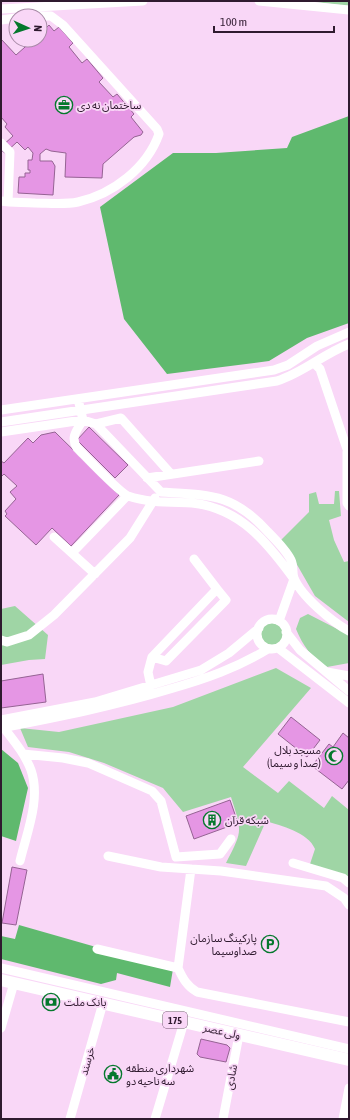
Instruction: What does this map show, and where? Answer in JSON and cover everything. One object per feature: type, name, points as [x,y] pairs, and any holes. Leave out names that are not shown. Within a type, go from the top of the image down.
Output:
[{"type":"main road","name":"ولی عصر","points":[[1,980],[349,1060]]},
{"type":"street","points":[[1,9],[143,1]]},
{"type":"street","points":[[258,1],[349,10]]},
{"type":"street","points":[[1,143],[10,152],[4,202],[64,203],[77,202],[97,196],[117,185],[138,168],[160,134],[63,25],[51,16],[48,16]]},
{"type":"street","points":[[1,410],[274,370],[288,365],[317,346],[349,332]]},
{"type":"street","points":[[1,432],[81,415],[277,381],[293,376],[323,356],[349,344]]},
{"type":"street","points":[[305,355],[320,369],[348,454],[347,503],[349,506]]},
{"type":"street","points":[[78,399],[81,415],[75,433],[74,444],[127,496],[152,501],[192,503],[222,509],[270,540]]},
{"type":"street","points":[[1,422],[81,415],[96,424],[160,492],[202,495],[226,500],[248,512],[270,540],[292,561],[294,579],[278,621]]},
{"type":"street","points":[[96,424],[121,418],[171,474]]},
{"type":"street","points":[[147,478],[259,461]]},
{"type":"street","points":[[1,640],[7,642],[28,635],[54,615],[130,538],[152,501],[160,492]]},
{"type":"street","points":[[72,553],[127,496]]},
{"type":"street","points":[[54,537],[95,574]]},
{"type":"street","points":[[152,657],[166,661],[226,600],[194,559]]},
{"type":"street","points":[[294,579],[314,605],[339,625],[349,630]]},
{"type":"street","points":[[152,690],[148,672],[152,657],[217,589]]},
{"type":"street","points":[[152,690],[211,665],[229,653],[259,628],[265,621],[278,621],[282,624],[286,632],[300,650],[349,690]]},
{"type":"street","points":[[259,628],[259,640],[273,648],[349,702]]},
{"type":"street","points":[[20,861],[35,802],[35,784],[31,769],[23,754],[2,724],[220,674],[285,641],[286,632]]},
{"type":"street","points":[[326,672],[349,676]]},
{"type":"street","points":[[332,689],[339,682]]},
{"type":"street","points":[[23,754],[63,758],[88,763],[152,791],[161,801],[176,857],[220,854],[231,839]]},
{"type":"street","points":[[108,856],[161,867],[221,871],[326,886],[344,898],[349,906]]},
{"type":"street","points":[[293,863],[343,878],[349,883]]},
{"type":"street","points":[[191,869],[178,968],[182,979],[190,988],[197,992],[349,1022]]},
{"type":"street","points":[[97,950],[178,968]]},
{"type":"street","points":[[1,968],[349,1049]]},
{"type":"street","points":[[1,1028],[14,983]]},
{"type":"street","name":"خرسند","points":[[70,1119],[103,1003]]},
{"type":"street","points":[[155,1119],[184,1022]]},
{"type":"street","name":"شادی","points":[[223,1119],[239,1035]]},
{"type":"street","points":[[343,1119],[349,1088]]},
{"type":"green space","points":[[306,1],[349,1],[349,6]]},
{"type":"green space","points":[[349,116],[349,323],[307,338],[269,361],[167,374],[124,319],[100,207],[173,153],[216,153],[287,148],[292,137]]},
{"type":"green space","points":[[335,491],[339,491],[341,516],[329,520],[334,540],[344,562],[349,561],[349,622],[315,596],[292,556],[279,542],[309,512],[309,494],[316,492],[319,504],[334,504]]},
{"type":"green space","points":[[15,606],[48,635],[45,659],[1,665],[1,646],[3,645],[1,643],[1,609]]},
{"type":"green space","points":[[308,614],[349,635],[349,663],[327,667],[308,651],[296,629],[300,618]]},
{"type":"green space","points":[[268,623],[276,623],[283,630],[283,638],[276,645],[268,645],[261,638],[261,630]]},
{"type":"green space","points":[[276,668],[311,688],[243,767],[278,793],[289,781],[324,808],[332,796],[349,810],[349,878],[310,864],[315,849],[312,843],[294,830],[266,821],[246,866],[226,863],[236,844],[239,831],[239,825],[231,797],[183,812],[163,788],[104,763],[69,752],[28,747],[20,728],[59,732],[173,707]]},
{"type":"green space","points":[[1,749],[18,763],[28,788],[16,841],[1,836]]},
{"type":"green space","points":[[19,925],[173,969],[170,987],[117,973],[116,980],[101,984],[1,959],[1,936],[15,939]]},
{"type":"building","name":"ساختمان نه دی","points":[[49,25],[54,31],[59,27],[73,43],[69,47],[82,63],[87,59],[103,78],[99,82],[113,97],[117,94],[134,114],[131,117],[143,132],[141,135],[134,137],[103,164],[102,178],[65,177],[66,153],[46,149],[40,154],[40,161],[52,161],[55,166],[53,195],[18,193],[19,177],[25,177],[25,173],[30,173],[30,170],[28,170],[28,160],[32,160],[33,153],[28,147],[25,150],[17,142],[5,153],[1,150],[1,147],[13,136],[5,127],[7,124],[1,117],[1,39],[16,55],[24,48],[48,48]]},
{"type":"building","points":[[89,427],[128,465],[115,478],[77,440]]},
{"type":"building","points":[[55,432],[119,495],[71,546],[52,528],[36,545],[5,516],[7,514],[5,511],[16,499],[10,492],[17,486],[4,474],[1,477],[1,461],[4,463],[28,438],[33,443],[41,435]]},
{"type":"building","points":[[43,674],[46,702],[1,708],[1,681]]},
{"type":"building","points":[[291,717],[320,740],[307,757],[278,734]]},
{"type":"building","name":"مسجد بلال (صدا و سیما)","points":[[343,733],[349,738],[349,780],[342,789],[312,766],[329,744],[333,747]]},
{"type":"building","name":"شبکه قرآن","points":[[230,800],[238,823],[194,839],[186,816]]},
{"type":"building","points":[[12,867],[27,870],[16,925],[2,923]]},
{"type":"building","points":[[201,1039],[227,1045],[230,1048],[226,1062],[200,1057],[197,1054]]},
{"type":"place","name":"ساختمان نه دی","points":[[64,105]]},
{"type":"place","name":"مسجد بلال (صدا و سیما)","points":[[334,756]]},
{"type":"place","name":"شبکه قرآن","points":[[212,820]]},
{"type":"place","name":"پارکینگ سازمان صداوسیما","points":[[270,944]]},
{"type":"place","name":"بانک ملت","points":[[51,1002]]},
{"type":"place","name":"شهرداری منطقه سه ناحیه دو","points":[[113,1074]]}]
